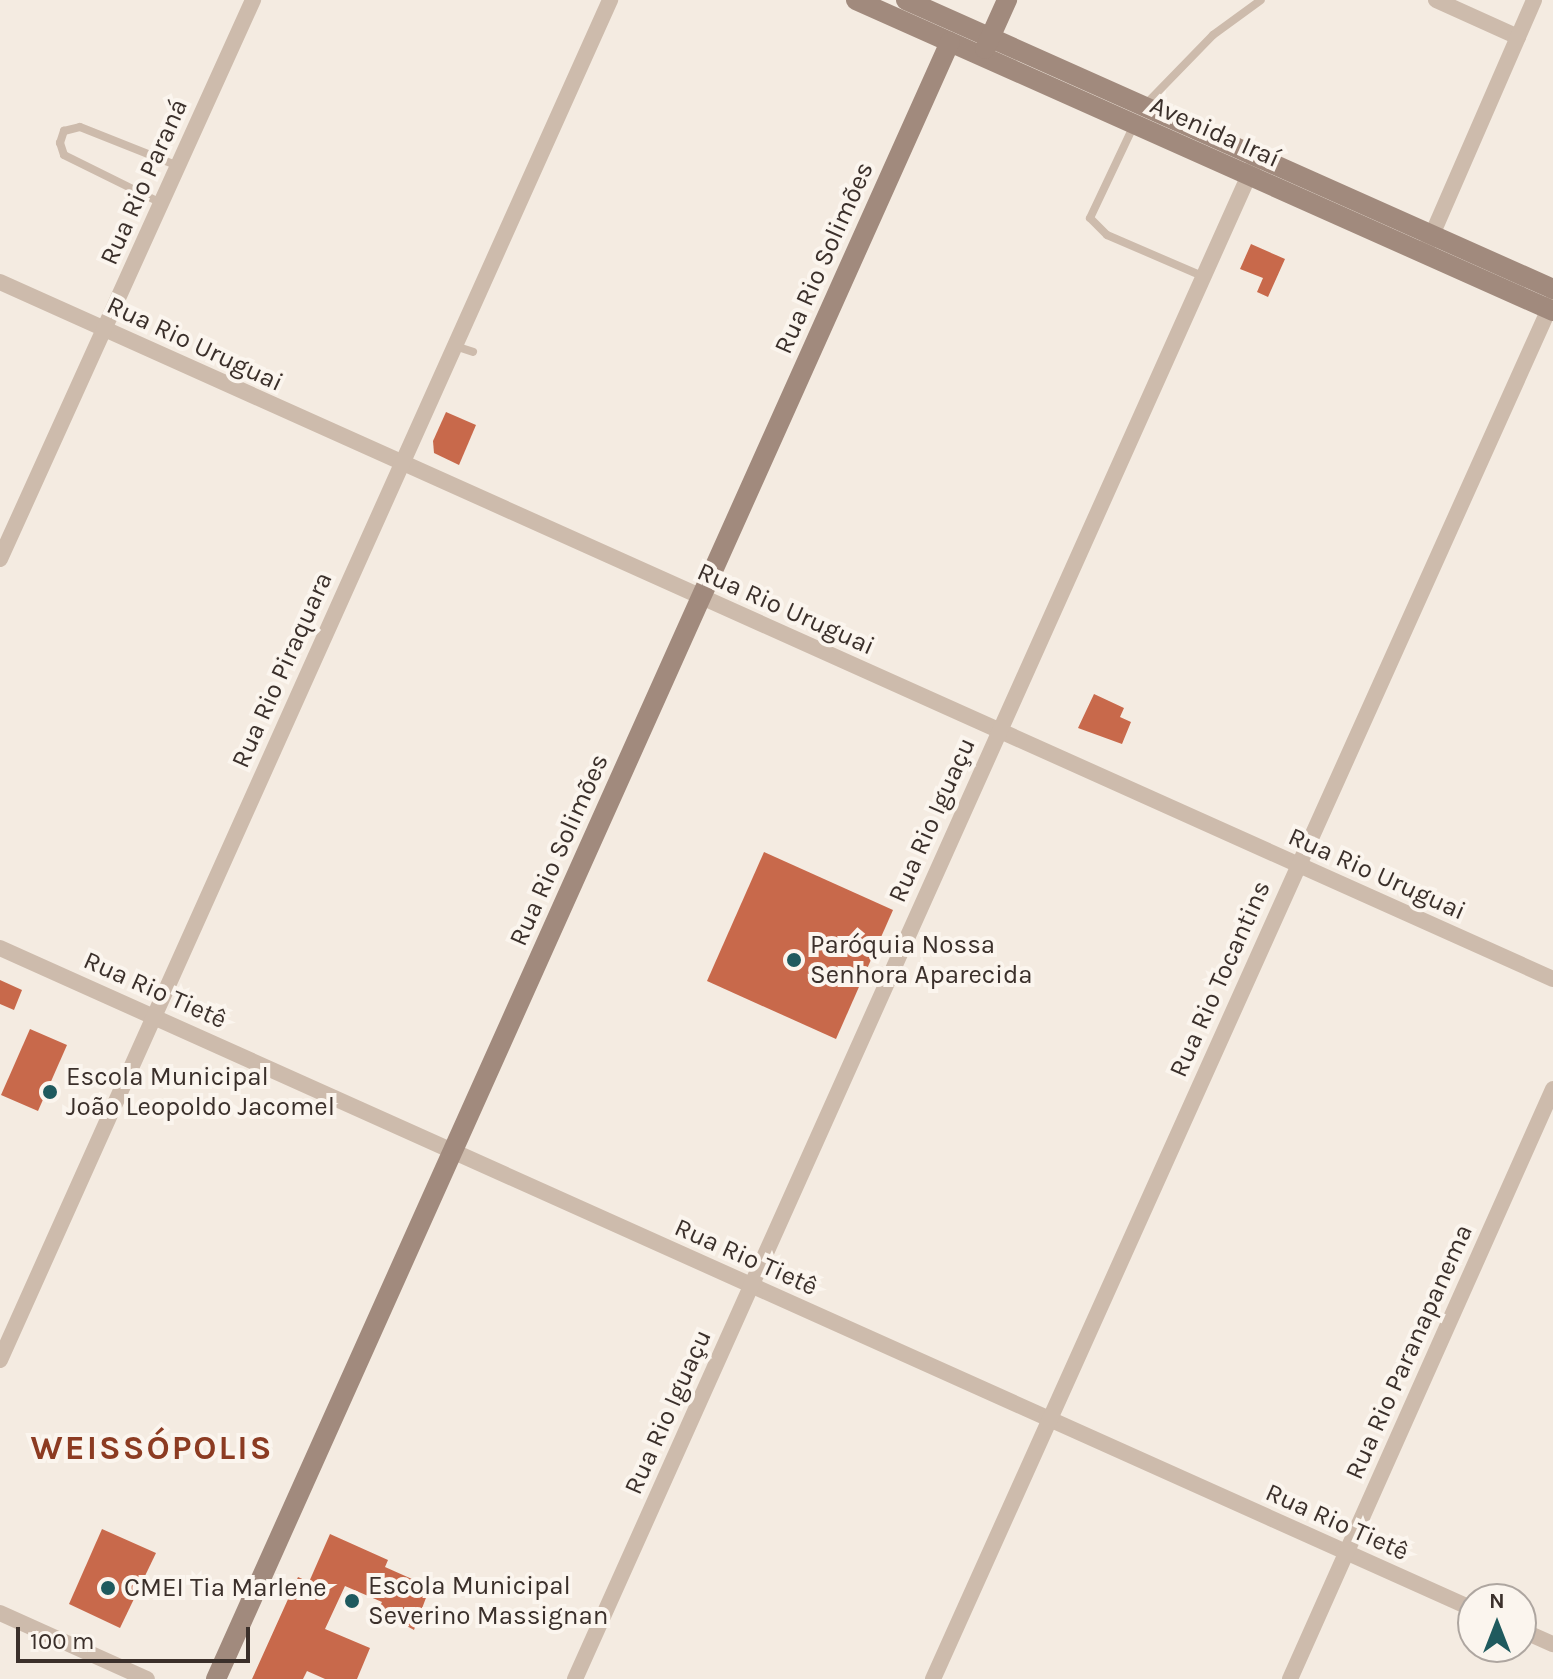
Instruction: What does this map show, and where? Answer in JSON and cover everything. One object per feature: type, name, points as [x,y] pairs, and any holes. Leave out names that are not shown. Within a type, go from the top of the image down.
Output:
[{"type":"street","name":"Rua Rio Paraná","points":[[0,559],[253,0]]},
{"type":"street","name":"Rua Rio Piraquara","points":[[0,1360],[610,0]]},
{"type":"street","name":"Avenida Iraí","points":[[856,0],[950,42],[986,47]]},
{"type":"street","name":"Avenida Iraí","points":[[906,0],[986,47],[1552,302]]},
{"type":"street","points":[[986,47],[1007,0]]},
{"type":"street","points":[[1436,0],[1518,37]]},
{"type":"street","points":[[1428,244],[1534,0]]},
{"type":"street","name":"Rua Rio Solimões","points":[[216,1679],[950,42]]},
{"type":"street","name":"Rua Rio Iguaçu","points":[[575,1679],[1253,166]]},
{"type":"street","name":"Rua Rio Uruguai","points":[[0,282],[401,465],[1553,979]]},
{"type":"street","name":"Rua Rio Tocantins","points":[[933,1679],[1552,302]]},
{"type":"street","name":"Rua Rio Tietê","points":[[0,948],[1457,1602]]},
{"type":"street","name":"Rua Rio Paranapanema","points":[[1290,1679],[1553,1089]]},
{"type":"street","points":[[0,1613],[147,1679]]},
{"type":"lane","points":[[1202,276],[1107,235],[1090,218],[1139,115],[1213,35],[1261,0]]},
{"type":"lane","points":[[162,204],[64,155],[60,143],[64,131],[80,127],[178,166]]},
{"type":"lane","points":[[454,345],[473,352]]},
{"type":"building","points":[[1251,244],[1285,259],[1268,297],[1257,292],[1263,278],[1240,269]]},
{"type":"building","points":[[446,412],[476,425],[459,465],[434,453],[433,441]]},
{"type":"building","points":[[1094,694],[1124,708],[1120,717],[1131,722],[1122,744],[1078,728]]},
{"type":"building","name":"Paróquia Nossa Senhora Aparecida","points":[[764,852],[893,910],[836,1039],[707,981]]},
{"type":"building","points":[[0,980],[22,990],[14,1010],[0,1004]]},
{"type":"building","points":[[30,1029],[67,1045],[38,1111],[1,1095]]},
{"type":"building","name":"CMEI Tia Marlene","points":[[102,1529],[156,1553],[120,1628],[69,1604]]},
{"type":"building","points":[[330,1534],[388,1560],[385,1567],[430,1587],[414,1630],[378,1610],[382,1602],[345,1586],[325,1629],[370,1648],[357,1679],[325,1679],[307,1671],[303,1679],[252,1679],[298,1577],[309,1582]]},
{"type":"place","name":"Paróquia Nossa Senhora Aparecida","points":[[794,960]]},
{"type":"place","name":"Escola Municipal João Leopoldo Jacomel","points":[[50,1092]]},
{"type":"place","name":"CMEI Tia Marlene","points":[[108,1588]]},
{"type":"place","name":"Escola Municipal Severino Massignan","points":[[352,1601]]},
{"type":"district","name":"WEISSÓPOLIS","points":[[152,1449]]}]
